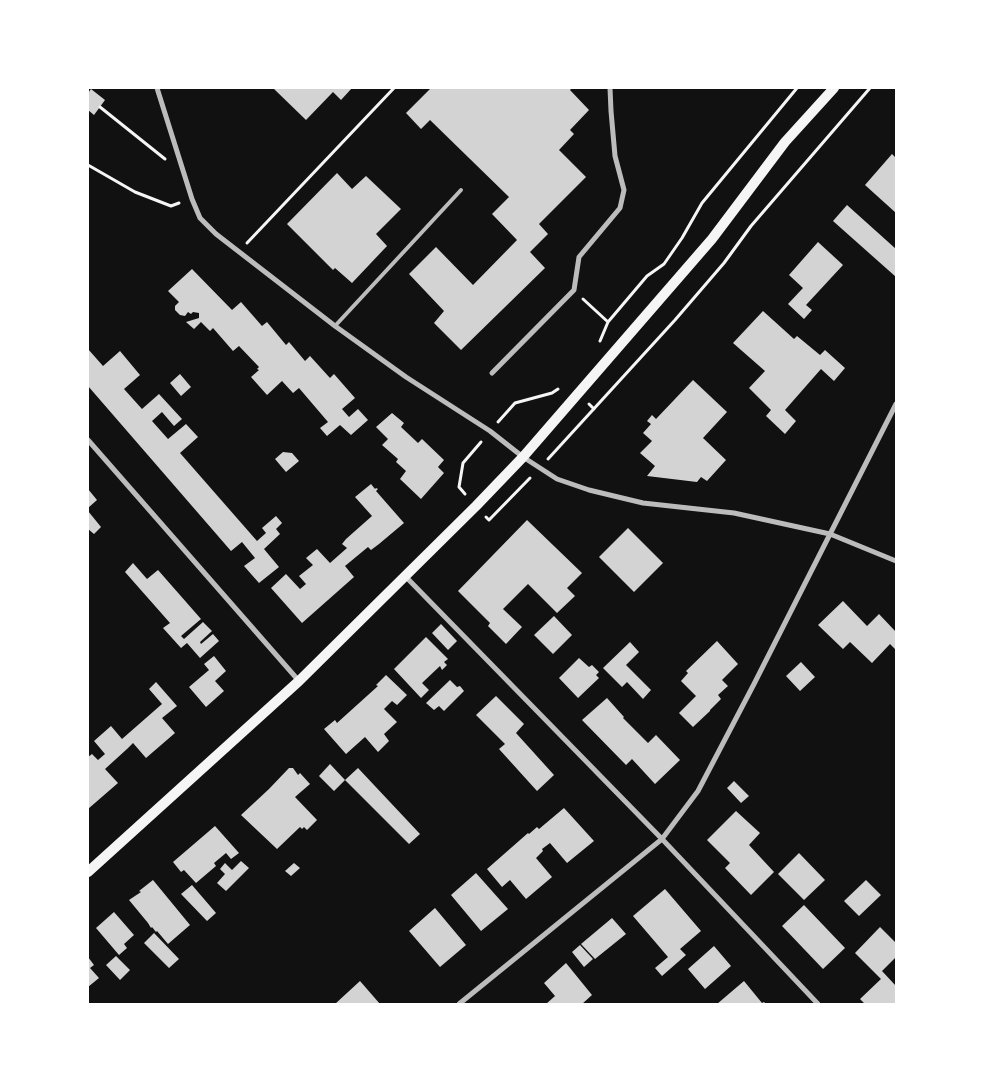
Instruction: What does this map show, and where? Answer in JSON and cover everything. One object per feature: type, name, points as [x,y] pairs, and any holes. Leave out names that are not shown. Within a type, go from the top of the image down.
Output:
[{"type":"main road","points":[[88,872],[299,681],[523,457],[712,239],[785,142],[834,88]]},
{"type":"street","points":[[157,88],[183,174],[200,218],[238,252],[336,326],[406,377],[490,431],[523,457],[557,478],[589,490],[643,503],[734,513],[830,534],[896,561]]},
{"type":"street","points":[[492,373],[574,290],[579,257],[620,208],[624,190],[615,156],[610,88]]},
{"type":"street","points":[[459,1004],[662,839],[698,790],[896,404]]},
{"type":"street","points":[[88,440],[299,681]]},
{"type":"street","points":[[405,576],[662,839],[818,1004]]},
{"type":"lane","points":[[336,326],[461,190]]},
{"type":"path","points":[[238,252],[394,88]]},
{"type":"path","points":[[598,346],[608,322],[648,276],[664,264],[682,238],[702,203],[797,88]]},
{"type":"path","points":[[583,421],[675,320],[724,263],[751,226],[870,88]]},
{"type":"path","points":[[100,107],[183,174]]},
{"type":"path","points":[[88,165],[135,192],[171,206],[192,199]]},
{"type":"path","points":[[574,290],[608,322]]},
{"type":"path","points":[[488,520],[502,507]]},
{"type":"building","points":[[273,88],[352,88],[341,100],[333,92],[306,120]]},
{"type":"building","points":[[431,88],[572,88],[570,90],[589,110],[570,130],[574,134],[559,150],[586,177],[539,224],[548,234],[530,252],[545,268],[461,350],[434,323],[444,311],[409,274],[436,247],[473,285],[517,240],[492,214],[509,197],[430,120],[421,129],[406,113]]},
{"type":"building","points":[[91,89],[105,100],[94,115],[88,110],[88,93]]},
{"type":"building","points":[[892,154],[896,158],[896,213],[865,185]]},
{"type":"building","points":[[337,173],[352,189],[366,176],[401,209],[376,234],[387,246],[352,283],[335,268],[333,270],[287,224]]},
{"type":"building","points":[[847,205],[896,249],[896,277],[833,221]]},
{"type":"building","points":[[818,242],[843,265],[806,305],[812,310],[804,319],[788,304],[803,288],[789,275]]},
{"type":"building","points":[[192,269],[232,310],[241,302],[262,326],[267,322],[286,345],[289,342],[305,361],[310,356],[330,378],[334,374],[355,398],[342,409],[349,417],[358,409],[368,420],[351,435],[340,425],[327,436],[320,428],[328,422],[299,388],[293,393],[282,381],[267,395],[251,377],[259,370],[257,369],[259,367],[239,346],[233,351],[213,328],[210,331],[201,322],[194,329],[186,322],[199,318],[199,313],[193,312],[191,314],[188,312],[185,316],[180,315],[175,310],[175,306],[179,302],[168,291]]},
{"type":"building","points":[[763,311],[794,339],[797,336],[820,355],[825,350],[845,368],[834,381],[821,369],[785,410],[796,421],[785,434],[766,416],[771,410],[749,388],[765,371],[733,343]]},
{"type":"building","points":[[88,349],[103,366],[120,351],[140,375],[124,389],[142,409],[159,394],[182,419],[174,426],[162,412],[152,421],[168,439],[186,424],[198,437],[180,453],[257,541],[266,533],[262,528],[276,516],[282,523],[276,529],[280,534],[264,549],[279,567],[259,583],[244,566],[255,558],[242,542],[231,551],[88,386]]},
{"type":"building","points":[[180,374],[191,387],[181,396],[170,383]]},
{"type":"building","points":[[693,380],[727,412],[703,438],[726,460],[707,481],[701,477],[697,482],[647,476],[655,466],[640,453],[652,441],[643,433],[651,424],[647,421],[652,415],[656,419]]},
{"type":"building","points":[[392,413],[404,423],[401,427],[418,443],[422,439],[444,460],[438,467],[444,473],[421,499],[400,479],[406,471],[396,462],[398,459],[382,445],[388,439],[376,427]]},
{"type":"building","points":[[283,452],[292,453],[299,461],[286,472],[275,459]]},
{"type":"building","points":[[371,484],[375,489],[378,489],[376,491],[404,523],[371,550],[368,547],[345,566],[354,577],[302,623],[271,588],[286,574],[300,589],[306,584],[299,576],[313,565],[306,558],[317,549],[330,563],[347,548],[342,544],[372,516],[355,497]]},
{"type":"building","points":[[88,489],[97,500],[88,508]]},
{"type":"building","points":[[88,511],[101,527],[94,534],[88,529]]},
{"type":"building","points":[[527,520],[582,573],[567,588],[575,596],[557,613],[528,584],[503,609],[522,627],[506,644],[488,626],[490,623],[458,591]]},
{"type":"building","points":[[628,528],[663,563],[634,592],[599,557]]},
{"type":"building","points":[[133,563],[147,579],[158,570],[201,619],[181,636],[184,639],[203,622],[212,631],[200,642],[201,644],[213,634],[219,641],[200,658],[187,643],[181,648],[163,628],[170,623],[125,572]]},
{"type":"building","points":[[843,601],[867,626],[879,614],[896,632],[896,650],[890,644],[872,663],[850,642],[843,649],[818,625]]},
{"type":"building","points":[[554,616],[572,635],[553,654],[534,635]]},
{"type":"building","points":[[441,624],[457,641],[448,650],[432,633]]},
{"type":"building","points":[[426,637],[448,659],[444,662],[447,665],[442,670],[440,666],[422,683],[429,690],[421,698],[394,669]]},
{"type":"building","points":[[717,641],[738,664],[722,680],[728,686],[718,695],[721,699],[693,727],[679,713],[696,696],[681,681],[688,673],[686,671]]},
{"type":"building","points":[[630,642],[639,652],[626,665],[651,690],[643,699],[627,682],[622,687],[603,668]]},
{"type":"building","points":[[214,656],[226,671],[215,681],[224,691],[206,707],[189,687],[209,670],[204,664]]},
{"type":"building","points":[[579,658],[589,667],[592,665],[599,672],[596,675],[599,678],[578,698],[559,678]]},
{"type":"building","points":[[801,662],[815,677],[800,691],[786,676]]},
{"type":"building","points":[[386,675],[407,695],[397,705],[392,701],[384,709],[397,722],[384,734],[389,741],[378,752],[365,737],[346,754],[324,729],[335,720],[337,723],[378,686],[376,685]]},
{"type":"building","points":[[450,680],[464,691],[444,711],[439,706],[434,710],[426,703]]},
{"type":"building","points":[[156,682],[177,706],[162,718],[175,733],[146,758],[133,743],[105,769],[118,783],[88,809],[88,757],[92,754],[98,760],[105,754],[94,741],[111,726],[122,739],[162,704],[149,689]]},
{"type":"building","points":[[496,696],[524,724],[516,733],[554,775],[537,791],[499,749],[505,744],[476,715]]},
{"type":"building","points":[[607,698],[623,718],[648,743],[656,735],[680,760],[655,784],[632,759],[626,765],[582,720]]},
{"type":"building","points":[[330,764],[345,780],[334,791],[319,776]]},
{"type":"building","points":[[289,768],[293,768],[298,775],[300,773],[310,784],[295,797],[317,820],[307,830],[304,827],[302,829],[300,827],[277,849],[241,815]]},
{"type":"building","points":[[358,768],[420,834],[409,844],[345,780]]},
{"type":"building","points":[[734,781],[749,796],[741,803],[727,788]]},
{"type":"building","points":[[564,808],[594,841],[567,863],[550,843],[542,849],[543,851],[536,858],[552,877],[526,899],[510,880],[502,887],[487,869],[528,833],[537,827],[539,829]]},
{"type":"building","points":[[736,811],[760,833],[749,845],[774,872],[751,895],[725,868],[730,863],[707,840]]},
{"type":"building","points":[[215,826],[239,853],[231,859],[226,853],[214,863],[216,866],[196,883],[184,870],[181,872],[173,862]]},
{"type":"building","points":[[799,853],[825,880],[804,900],[778,874]]},
{"type":"building","points":[[241,861],[249,868],[226,891],[217,883],[225,874],[220,869],[225,863],[232,870]]},
{"type":"building","points":[[294,863],[300,868],[291,876],[285,871]]},
{"type":"building","points":[[476,873],[508,909],[481,931],[451,895]]},
{"type":"building","points":[[153,880],[190,925],[168,944],[157,931],[151,928],[129,900],[141,892],[139,891]]},
{"type":"building","points":[[866,880],[881,895],[859,916],[844,901]]},
{"type":"building","points":[[192,885],[216,913],[207,921],[181,894]]},
{"type":"building","points":[[665,889],[701,931],[680,949],[686,955],[662,976],[655,968],[668,957],[633,916]]},
{"type":"building","points":[[804,905],[845,948],[823,969],[782,926]]},
{"type":"building","points":[[435,908],[466,945],[440,967],[409,931]]},
{"type":"building","points":[[114,912],[134,935],[124,944],[127,948],[119,955],[96,928]]},
{"type":"building","points":[[612,918],[626,934],[595,959],[581,944]]},
{"type":"building","points":[[880,927],[896,943],[896,957],[882,971],[896,986],[896,1004],[865,1004],[860,999],[881,979],[855,953]]},
{"type":"building","points":[[154,933],[179,959],[169,968],[144,943]]},
{"type":"building","points":[[580,945],[593,959],[584,967],[572,952]]},
{"type":"building","points":[[714,946],[731,966],[705,989],[688,969]]},
{"type":"building","points":[[116,956],[130,970],[120,980],[106,965]]},
{"type":"building","points":[[88,957],[94,965],[90,968],[99,978],[88,987]]},
{"type":"building","points":[[566,963],[592,995],[582,1004],[546,1004],[555,996],[544,983]]},
{"type":"building","points":[[360,981],[380,1004],[335,1004]]},
{"type":"building","points":[[744,981],[762,1003],[766,1004],[717,1004]]}]
